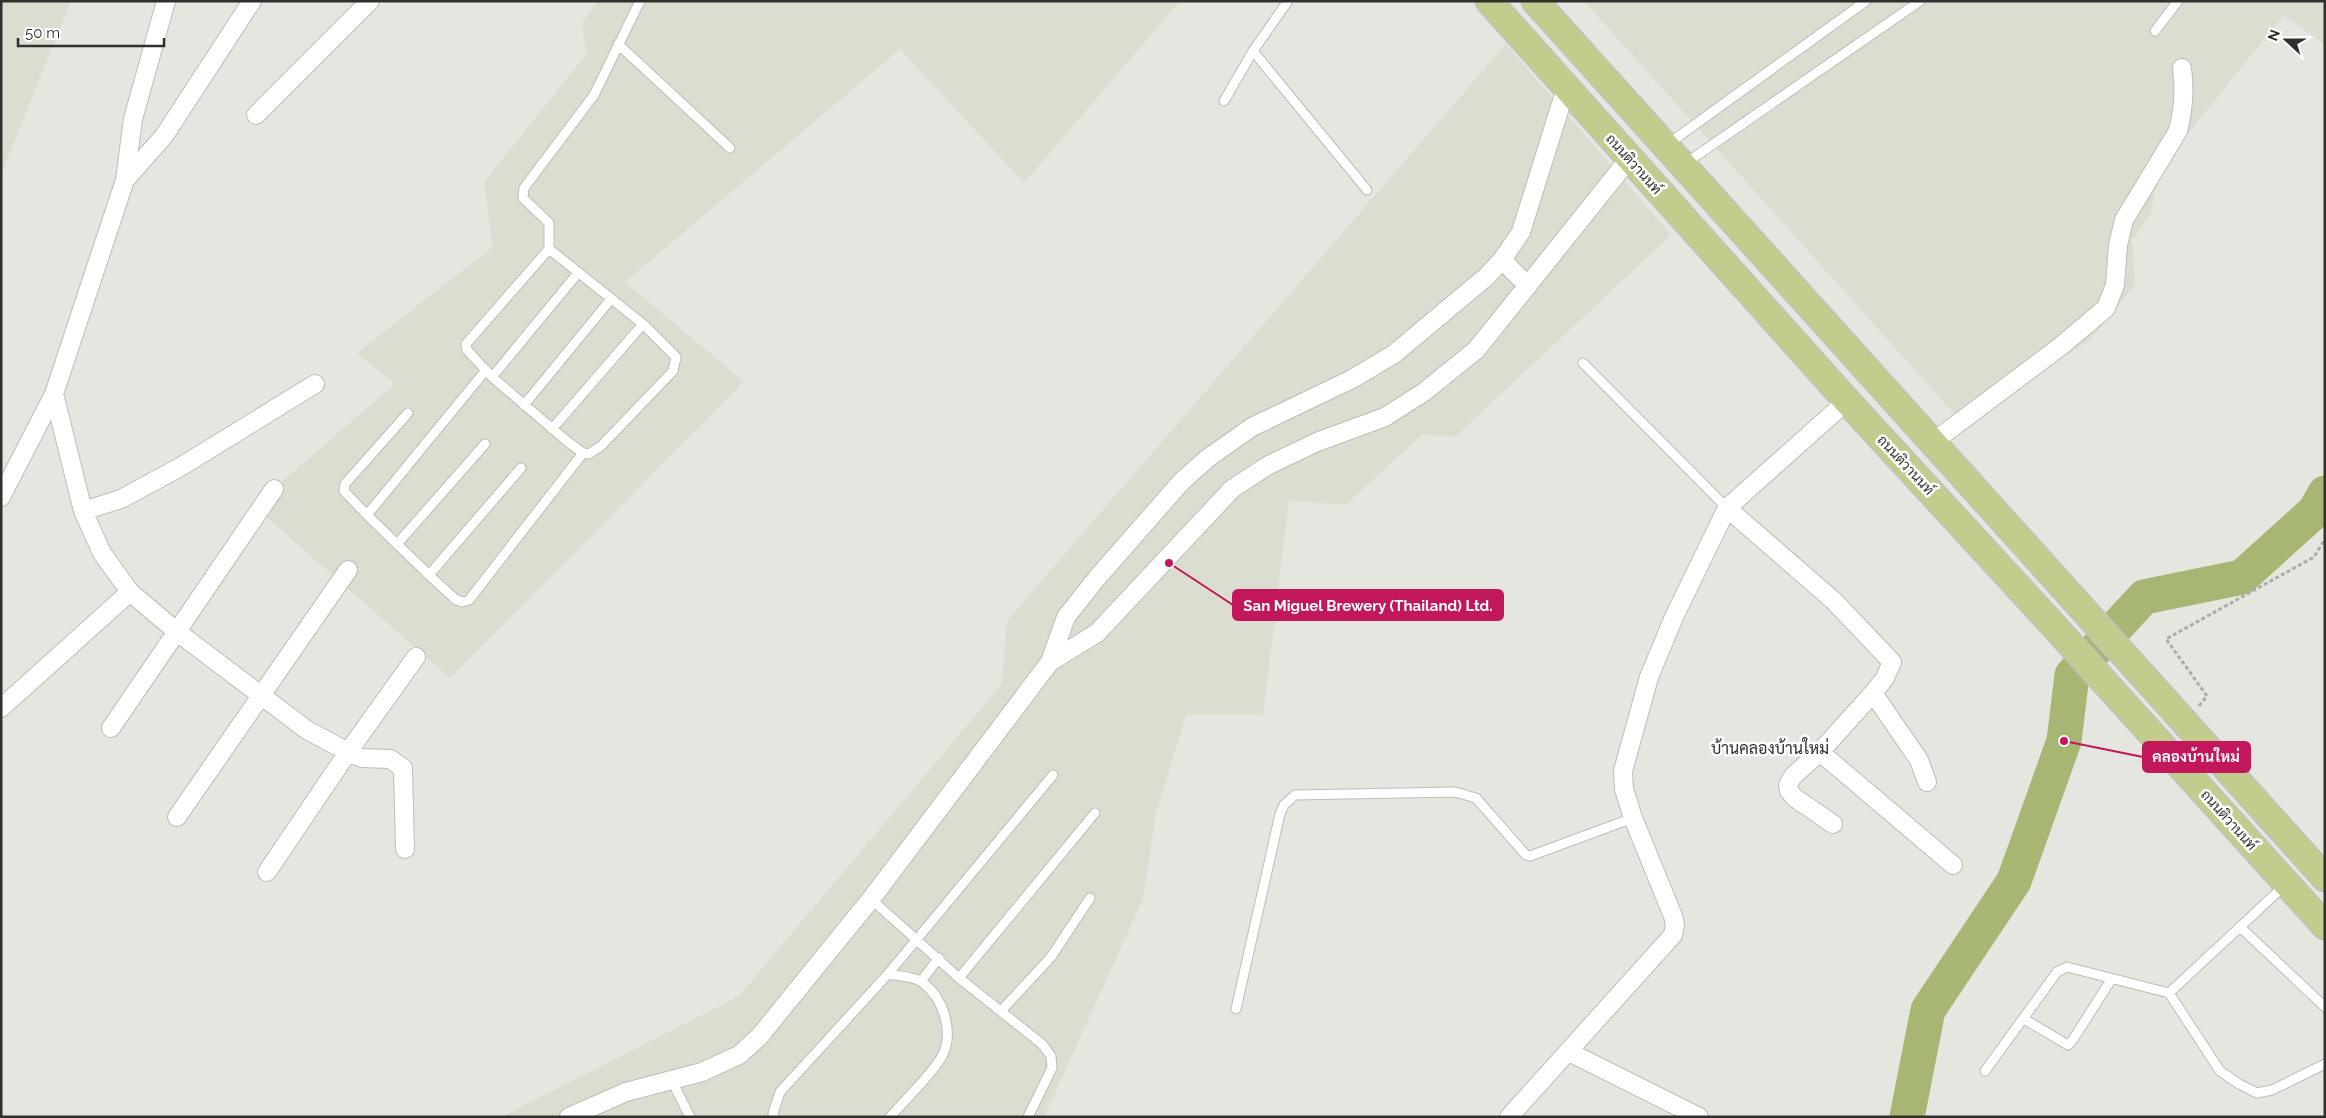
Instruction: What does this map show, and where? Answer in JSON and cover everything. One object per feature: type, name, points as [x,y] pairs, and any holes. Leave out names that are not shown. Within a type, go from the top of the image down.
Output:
[{"type":"main road","name":"ถนนติวานนท์","points":[[1490,1],[1846,401],[2054,625],[2325,926]]},
{"type":"main road","points":[[1535,1],[2150,687],[2325,878]]},
{"type":"street","points":[[1,497],[54,394],[125,180],[133,119],[166,1]]},
{"type":"street","points":[[125,180],[164,136],[252,1]]},
{"type":"street","points":[[256,115],[370,1]]},
{"type":"street","points":[[1932,442],[2061,346],[2106,308],[2115,285],[2118,244],[2124,220],[2178,131],[2183,114],[2185,89],[2182,68]]},
{"type":"street","points":[[569,1117],[626,1092],[702,1072],[739,1055],[759,1037],[871,899],[1050,662],[1066,617],[1097,578],[1182,481],[1208,458],[1252,427],[1352,379],[1394,354],[1486,277],[1502,260],[1521,232],[1566,88]]},
{"type":"street","points":[[1050,662],[1097,633],[1232,489],[1267,466],[1317,442],[1385,417],[1424,392],[1476,350],[1629,159]]},
{"type":"street","points":[[1502,260],[1528,286]]},
{"type":"street","points":[[83,511],[121,499],[182,466],[315,384]]},
{"type":"street","points":[[54,394],[83,511],[102,554],[130,592],[176,631],[307,730],[362,758],[390,759],[403,768],[405,849]]},
{"type":"street","points":[[1509,1117],[1673,935],[1675,925],[1672,916],[1633,818],[1624,789],[1623,771],[1649,677],[1674,617],[1727,508],[1846,401]]},
{"type":"street","points":[[111,728],[274,489]]},
{"type":"street","points":[[1727,508],[1834,601],[1892,662],[1885,678],[1820,752],[1793,776],[1788,785],[1789,791],[1795,798],[1833,824]]},
{"type":"street","points":[[177,817],[348,570]]},
{"type":"street","points":[[1,708],[130,592]]},
{"type":"street","points":[[267,872],[348,752],[416,657]]},
{"type":"street","points":[[1873,692],[1919,760],[1927,782]]},
{"type":"street","points":[[1820,752],[1953,865]]},
{"type":"street","points":[[1569,1052],[1699,1117]]},
{"type":"lane","points":[[549,250],[643,324],[676,357],[673,371],[601,446],[589,454],[583,453],[552,429],[489,374],[466,350],[466,344],[549,250],[549,223],[523,198],[524,188],[594,95],[640,1]]},
{"type":"lane","points":[[1224,101],[1253,51],[1288,1]]},
{"type":"lane","points":[[1674,156],[1866,1]]},
{"type":"lane","points":[[1674,156],[1920,1]]},
{"type":"lane","points":[[2155,31],[2178,1]]},
{"type":"lane","points":[[618,44],[730,148]]},
{"type":"lane","points":[[1253,51],[1367,190]]},
{"type":"lane","points":[[367,515],[578,273]]},
{"type":"lane","points":[[524,405],[611,299]]},
{"type":"lane","points":[[552,429],[643,324]]},
{"type":"lane","points":[[1583,363],[1727,508]]},
{"type":"lane","points":[[408,413],[344,484],[344,491],[455,599],[462,602],[469,600],[583,453]]},
{"type":"lane","points":[[397,544],[485,444]]},
{"type":"lane","points":[[429,574],[521,468]]},
{"type":"lane","points":[[774,1117],[773,1112],[780,1092],[888,974],[1053,775]]},
{"type":"lane","points":[[1236,1009],[1280,814],[1284,805],[1295,795],[1456,792],[1464,794],[1476,798],[1526,855],[1530,856],[1633,818]]},
{"type":"lane","points":[[959,978],[1096,813]]},
{"type":"lane","points":[[2169,993],[2286,884]]},
{"type":"lane","points":[[1001,1011],[1051,957],[1090,898]]},
{"type":"lane","points":[[871,899],[939,958],[959,978],[1042,1044],[1051,1056],[1052,1068],[1028,1117]]},
{"type":"lane","points":[[2240,927],[2325,1007]]},
{"type":"lane","points":[[921,981],[939,958]]},
{"type":"lane","points":[[1985,1071],[2056,972],[2061,968],[2075,968],[2111,980],[2169,993],[2220,1071],[2257,1093],[2272,1090],[2325,1064]]},
{"type":"lane","points":[[888,974],[921,981],[935,994],[945,1013],[948,1034],[941,1057],[890,1117]]},
{"type":"lane","points":[[2024,1019],[2068,1045],[2111,980]]},
{"type":"lane","points":[[672,1081],[688,1116]]},
{"type":"path","points":[[2183,723],[2208,696],[2166,639],[2314,557],[2325,539]]},
{"type":"shaded area","points":[[1,1],[71,1],[1,174]]},
{"type":"shaded area","points":[[598,1],[1180,1],[1024,183],[900,49],[625,282],[744,382],[450,678],[254,506],[395,384],[357,353],[493,247],[484,182],[587,54],[582,23]]},
{"type":"shaded area","points":[[1584,1],[2325,1],[2325,45],[2284,15],[2160,168],[2150,215],[2132,241],[2135,285],[2089,341],[1959,419]]},
{"type":"shaded area","points":[[1506,44],[1671,235],[1455,437],[1423,434],[1345,505],[1289,500],[1263,715],[1186,715],[1156,813],[1143,899],[1044,1117],[502,1117],[739,996],[1002,684],[1007,621]]},
{"type":"waterway","points":[[1907,1117],[1928,1010],[2014,881],[2064,741],[2072,675],[2144,597],[2242,577],[2315,511],[2325,493]]},
{"type":"place","name":"San Miguel Brewery (Thailand) Ltd.","points":[[1169,563]]},
{"type":"place","name":"คลองบ้านใหม่","points":[[2064,741]]},
{"type":"district","name":"บ้านคลองบ้านใหม่","points":[[1770,748]]}]
